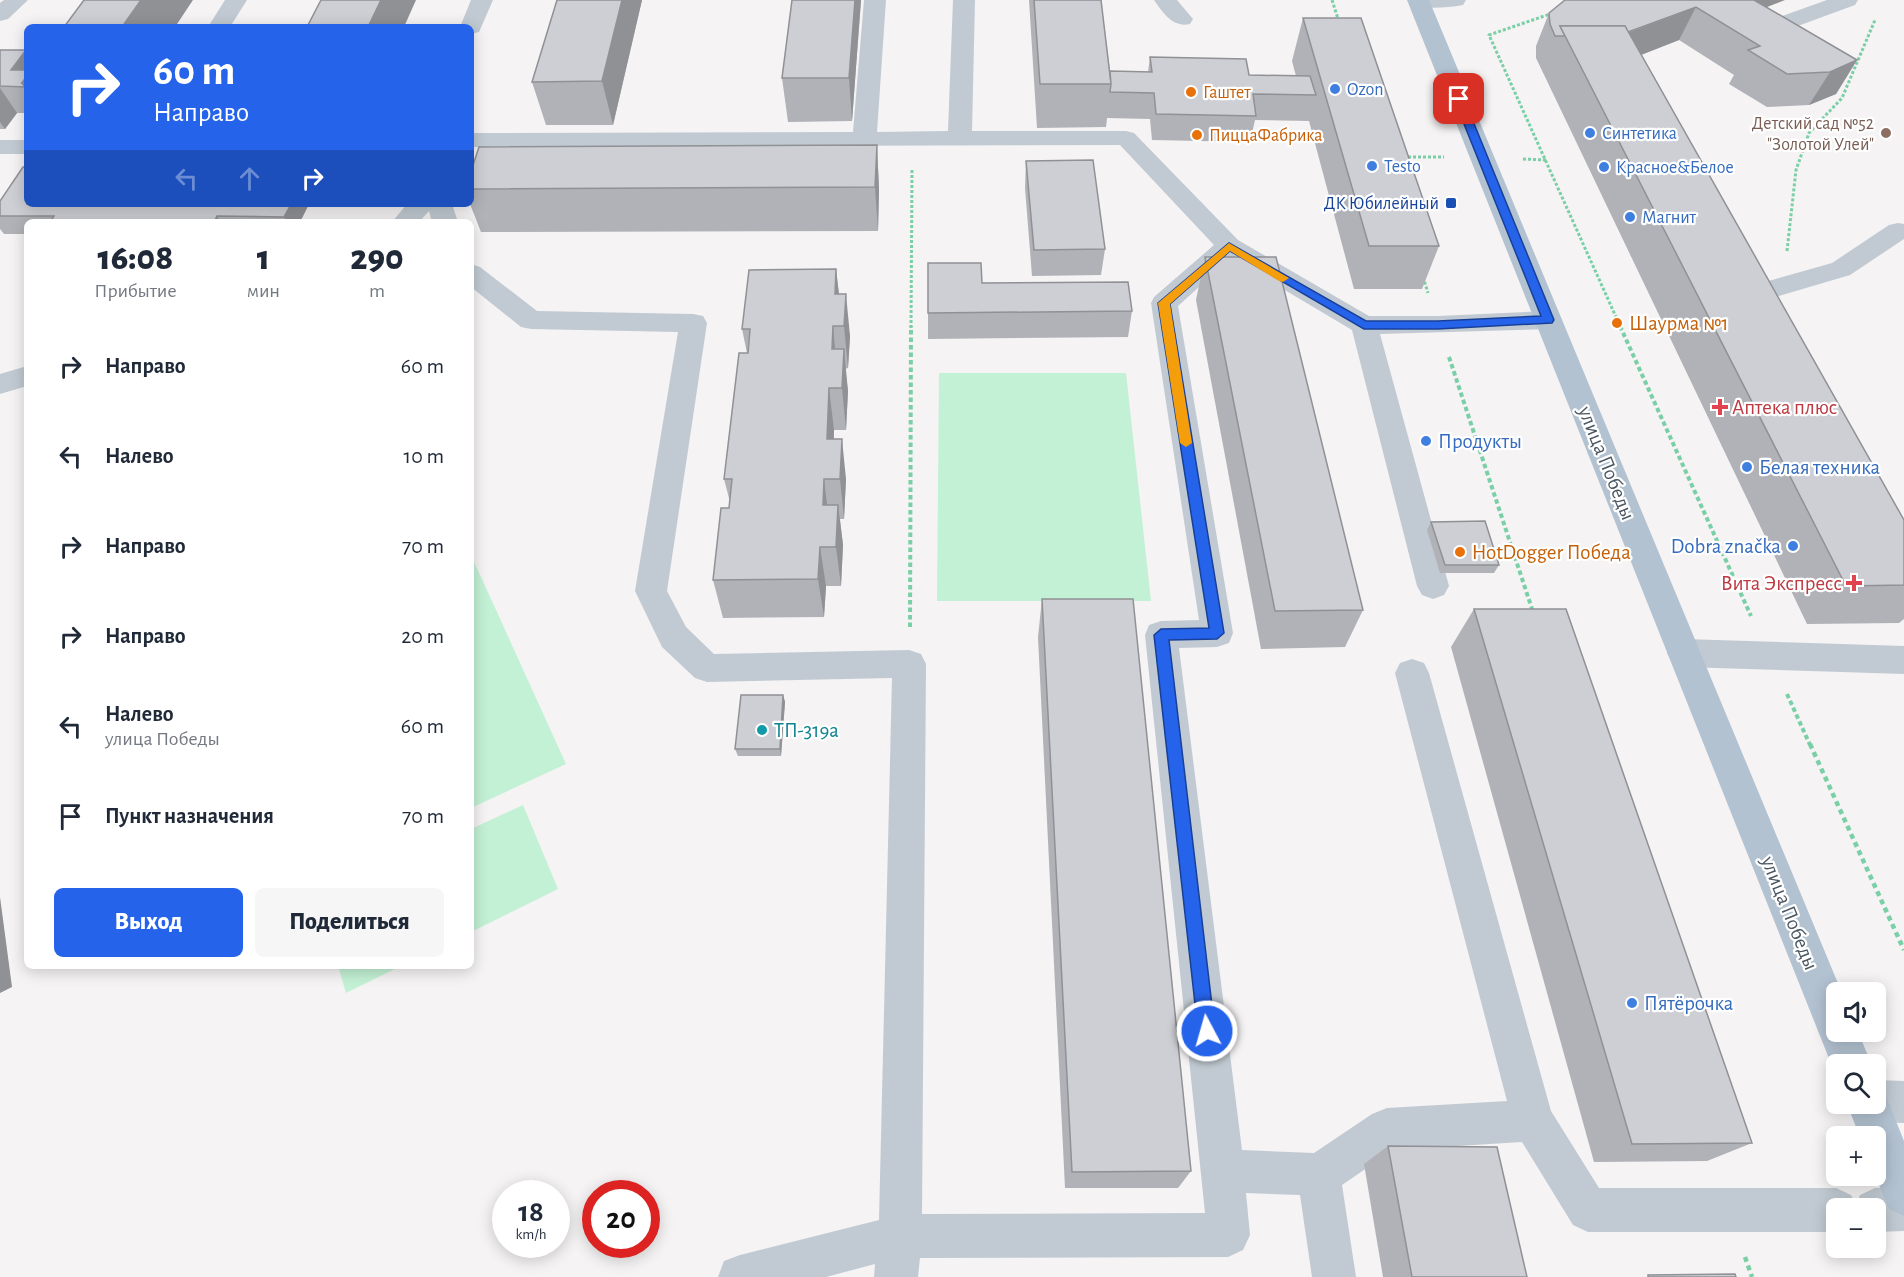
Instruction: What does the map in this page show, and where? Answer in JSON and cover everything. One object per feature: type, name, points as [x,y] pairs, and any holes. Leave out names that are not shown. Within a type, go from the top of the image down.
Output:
[{"type":"main road","name":"улица Победы","points":[[1418,1],[1826,1001]]},
{"type":"main road","points":[[1872,1114],[1904,1194]]},
{"type":"lane","points":[[0,14],[17,0]]},
{"type":"lane","points":[[221,24],[236,0]]},
{"type":"lane","points":[[472,24],[482,0]]},
{"type":"lane","points":[[865,137],[875,0]]},
{"type":"lane","points":[[960,137],[964,0]]},
{"type":"lane","points":[[1166,0],[1182,19]]},
{"type":"lane","points":[[1418,1],[1455,0]]},
{"type":"lane","points":[[1768,29],[1847,0]]},
{"type":"lane","points":[[474,140],[1126,138],[1229,246],[1364,325],[1438,325],[1548,320]]},
{"type":"lane","points":[[0,147],[24,147]]},
{"type":"lane","points":[[408,219],[418,207]]},
{"type":"lane","points":[[1721,289],[1765,291],[1841,269],[1898,231]]},
{"type":"lane","points":[[740,1277],[898,1257],[1228,1235],[1223,1170],[1161,635],[1217,633],[1164,303],[1229,246]]},
{"type":"lane","points":[[474,275],[531,320],[693,323],[651,591],[674,637],[707,668],[909,664],[898,1257]]},
{"type":"lane","points":[[1364,325],[1434,586]]},
{"type":"lane","points":[[0,384],[24,377]]},
{"type":"lane","points":[[1684,653],[1904,660]]},
{"type":"lane","points":[[1412,673],[1533,1120],[1588,1210],[1826,1210]]},
{"type":"lane","points":[[1886,1101],[1904,1102]]},
{"type":"lane","points":[[1223,1170],[1319,1175],[1387,1129],[1533,1120]]},
{"type":"lane","points":[[1319,1175],[1334,1277]]},
{"type":"lane","points":[[1886,1210],[1904,1209]]},
{"type":"path","points":[[1332,0],[1339,22]]},
{"type":"path","points":[[1560,10],[1489,35],[1904,950]]},
{"type":"path","points":[[1765,291],[1785,270],[1796,170],[1809,133],[1842,98],[1879,11]]},
{"type":"path","points":[[909,664],[913,345],[912,137]]},
{"type":"path","points":[[1420,269],[1535,620]]},
{"type":"path","points":[[1730,1210],[1752,1277]]},
{"type":"green space","points":[[939,373],[1126,373],[1151,601],[937,601]]},
{"type":"green space","points":[[474,562],[566,764],[474,807]]},
{"type":"green space","points":[[523,805],[558,889],[474,931],[474,828]]},
{"type":"green space","points":[[339,969],[395,969],[346,993]]},
{"type":"building","points":[[84,0],[141,0],[124,24],[66,24]]},
{"type":"building","points":[[321,0],[381,0],[369,24],[309,24]]},
{"type":"building","points":[[557,0],[622,0],[602,81],[532,82]]},
{"type":"building","points":[[792,0],[855,0],[849,78],[782,78]]},
{"type":"building","points":[[1034,0],[1101,0],[1111,84],[1040,84]]},
{"type":"building","points":[[1565,0],[1754,0],[1857,60],[1830,72],[1787,74],[1748,50],[1760,46],[1696,7],[1628,32],[1625,26],[1560,26],[1565,36],[1555,36],[1550,24],[1549,13]]},
{"type":"building","points":[[1303,18],[1361,18],[1439,246],[1369,246]]},
{"type":"building","points":[[1560,26],[1625,26],[1904,520],[1904,585],[1846,586]]},
{"type":"building","points":[[0,50],[24,50],[11,70],[24,70],[22,83],[24,87],[0,86]]},
{"type":"building","points":[[1150,57],[1246,59],[1249,75],[1310,76],[1316,95],[1253,94],[1256,116],[1156,114],[1154,93],[1110,92],[1110,71],[1152,72]]},
{"type":"building","points":[[877,145],[875,187],[474,189],[474,162],[479,147]]},
{"type":"building","points":[[1093,160],[1105,249],[1034,250],[1026,161]]},
{"type":"building","points":[[24,167],[24,207],[289,207],[284,217],[52,219],[54,216],[0,216],[0,201]]},
{"type":"building","points":[[1205,257],[1276,257],[1363,610],[1275,611]]},
{"type":"building","points":[[928,263],[981,263],[982,283],[1128,282],[1132,311],[928,313]]},
{"type":"building","points":[[836,269],[835,294],[846,294],[844,326],[833,326],[832,349],[844,349],[842,388],[829,388],[827,439],[842,439],[840,479],[824,479],[823,505],[838,505],[836,547],[820,547],[818,579],[713,580],[721,508],[729,508],[732,479],[724,479],[739,353],[748,353],[750,329],[742,329],[749,270]]},
{"type":"building","name":"HotDogger Победа","points":[[1485,521],[1499,565],[1445,565],[1431,522]]},
{"type":"building","points":[[1042,599],[1133,599],[1191,1171],[1072,1172]]},
{"type":"building","points":[[1474,609],[1566,609],[1752,1143],[1632,1144]]},
{"type":"building","name":"ТП-319а","points":[[741,695],[783,695],[780,749],[735,749]]},
{"type":"building","points":[[1388,1146],[1497,1147],[1527,1277],[1412,1277]]},
{"type":"building","points":[[1735,1274],[1736,1277],[1648,1277],[1648,1275]]},
{"type":"slow traffic","points":[[1186,443],[1164,303],[1229,246],[1283,278]]},
{"type":"place","name":"Ozon","points":[[1335,89]]},
{"type":"place","name":"Гаштет","points":[[1191,92]]},
{"type":"place","name":"Синтетика","points":[[1590,133]]},
{"type":"place","name":"Детский сад №52 \"Золотой Улей\"","points":[[1886,133]]},
{"type":"place","name":"ПиццаФабрика","points":[[1197,135]]},
{"type":"place","name":"Testo","points":[[1372,166]]},
{"type":"place","name":"Красное&Белое","points":[[1604,167]]},
{"type":"place","name":"ДК Юбилейный","points":[[1451,203]]},
{"type":"place","name":"Магнит","points":[[1630,217]]},
{"type":"place","name":"Шаурма №1","points":[[1617,323]]},
{"type":"place","name":"Аптека плюс","points":[[1720,407]]},
{"type":"place","name":"Продукты","points":[[1426,441]]},
{"type":"place","name":"Белая техника","points":[[1747,467]]},
{"type":"place","name":"Dobra značka","points":[[1793,546]]},
{"type":"place","name":"HotDogger Победа","points":[[1460,552]]},
{"type":"place","name":"Вита Экспресс","points":[[1854,583]]},
{"type":"place","name":"ТП-319а","points":[[762,730]]},
{"type":"place","name":"Пятёрочка","points":[[1632,1003]]},
{"type":"route","points":[[1207,1031],[1161,635],[1217,633],[1164,303],[1229,246],[1364,325],[1438,325],[1548,320],[1459,99]]}]
